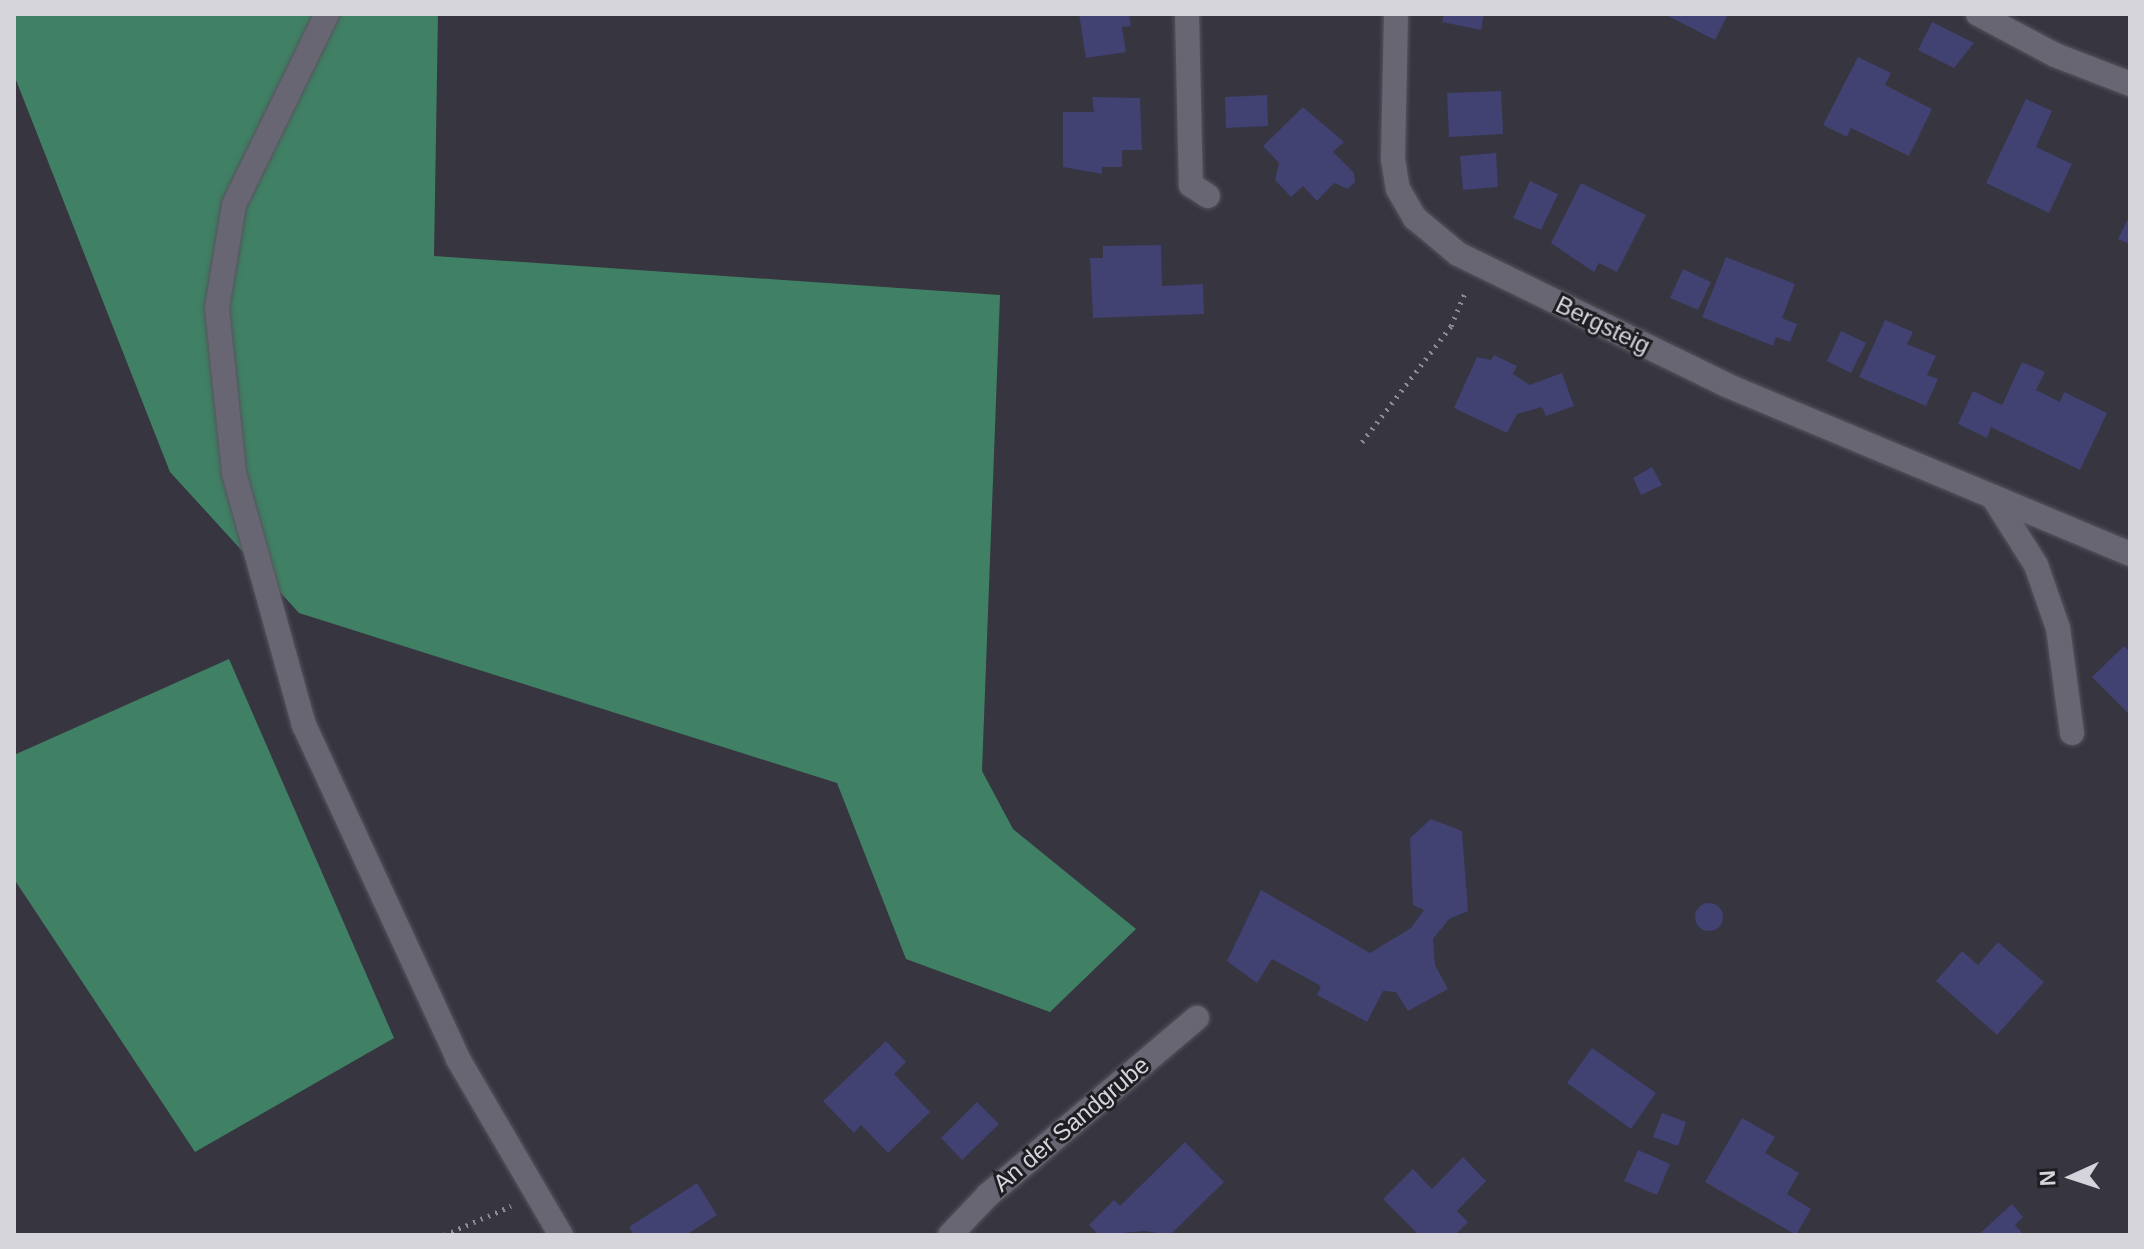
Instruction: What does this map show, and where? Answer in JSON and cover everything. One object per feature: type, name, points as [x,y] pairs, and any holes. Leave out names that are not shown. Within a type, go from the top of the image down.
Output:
[{"type":"street","points":[[327,14],[234,205],[217,308],[234,473],[304,725],[458,1059],[534,1195],[561,1235]]},
{"type":"street","points":[[1187,14],[1191,185],[1208,196]]},
{"type":"street","name":"Bergsteig","points":[[1396,14],[1393,159],[1398,189],[1415,218],[1477,263],[1726,385],[2130,554]]},
{"type":"street","points":[[1978,14],[2055,55],[2130,84]]},
{"type":"street","points":[[1993,497],[2036,565],[2058,628],[2072,733]]},
{"type":"street","name":"An der Sandgrube","points":[[950,1235],[988,1195],[1197,1018]]},
{"type":"path","points":[[1362,442],[1451,326],[1477,263]]},
{"type":"path","points":[[444,1235],[534,1195]]},
{"type":"green space","points":[[14,14],[438,14],[434,256],[1000,295],[982,771],[1013,829],[1136,929],[1050,1012],[906,959],[837,783],[299,613],[170,472],[14,75]]},
{"type":"green space","points":[[229,659],[394,1038],[195,1152],[14,879],[14,755]]},
{"type":"building","points":[[1079,14],[1129,14],[1131,26],[1122,27],[1126,52],[1086,58]]},
{"type":"building","points":[[1444,14],[1484,14],[1481,30],[1442,22]]},
{"type":"building","points":[[1664,14],[1728,14],[1715,40]]},
{"type":"building","points":[[1932,22],[1974,43],[1954,68],[1918,50]]},
{"type":"building","points":[[1858,57],[1891,73],[1885,85],[1932,109],[1909,156],[1851,128],[1847,137],[1823,125]]},
{"type":"building","points":[[1501,91],[1503,134],[1449,137],[1447,93]]},
{"type":"building","points":[[1267,95],[1268,126],[1226,128],[1225,97]]},
{"type":"building","points":[[1092,97],[1140,98],[1142,150],[1122,150],[1122,167],[1102,167],[1102,174],[1063,167],[1063,112],[1094,112]]},
{"type":"building","points":[[2026,99],[2052,111],[2036,147],[2072,164],[2049,213],[1986,183]]},
{"type":"building","points":[[1303,107],[1344,142],[1333,152],[1354,173],[1355,182],[1348,189],[1334,183],[1317,201],[1303,186],[1291,197],[1275,180],[1279,163],[1263,146]]},
{"type":"building","points":[[1496,153],[1498,187],[1463,190],[1460,156]]},
{"type":"building","points":[[1530,181],[1558,194],[1541,230],[1513,218]]},
{"type":"building","points":[[1581,183],[1646,215],[1617,272],[1599,263],[1594,272],[1551,243]]},
{"type":"building","points":[[2130,215],[2130,244],[2118,239]]},
{"type":"building","points":[[1161,245],[1162,286],[1203,284],[1204,314],[1093,318],[1090,258],[1103,258],[1103,246]]},
{"type":"building","points":[[1726,257],[1795,284],[1782,318],[1797,324],[1790,342],[1776,337],[1773,346],[1702,317]]},
{"type":"building","points":[[1683,269],[1711,282],[1698,310],[1670,298]]},
{"type":"building","points":[[1885,320],[1913,332],[1907,344],[1936,356],[1927,375],[1938,379],[1926,406],[1859,377]]},
{"type":"building","points":[[1841,331],[1866,343],[1851,373],[1827,361]]},
{"type":"building","points":[[1494,355],[1517,366],[1513,374],[1530,385],[1562,373],[1574,406],[1546,416],[1542,407],[1517,414],[1507,433],[1454,408],[1477,357],[1491,360]]},
{"type":"building","points":[[2022,362],[2045,372],[2036,390],[2060,402],[2064,392],[2107,413],[2080,470],[1991,427],[1987,438],[1958,424],[1973,391],[2002,405]]},
{"type":"building","points":[[1652,467],[1662,485],[1641,495],[1633,478]]},
{"type":"building","points":[[2124,646],[2130,652],[2130,715],[2092,677]]},
{"type":"building","points":[[1431,819],[1462,831],[1468,911],[1449,919],[1433,939],[1435,965],[1448,989],[1408,1011],[1396,992],[1383,991],[1367,1022],[1317,995],[1321,986],[1272,959],[1257,983],[1227,961],[1261,890],[1370,953],[1411,928],[1424,910],[1413,905],[1410,838]]},
{"type":"building","points":[[1709,903],[1719,907],[1723,917],[1719,927],[1709,931],[1699,927],[1695,917],[1699,907]]},
{"type":"building","points":[[1998,942],[2044,982],[1997,1035],[1936,981],[1962,951],[1978,965]]},
{"type":"building","points":[[886,1041],[906,1062],[894,1074],[930,1112],[888,1153],[861,1125],[854,1133],[823,1101]]},
{"type":"building","points":[[1592,1048],[1656,1093],[1631,1129],[1567,1083]]},
{"type":"building","points":[[977,1102],[999,1124],[962,1160],[941,1138]]},
{"type":"building","points":[[1662,1113],[1686,1122],[1678,1146],[1653,1137]]},
{"type":"building","points":[[1742,1118],[1775,1137],[1765,1153],[1799,1173],[1787,1194],[1811,1209],[1796,1235],[1705,1182]]},
{"type":"building","points":[[1185,1142],[1224,1182],[1170,1235],[1145,1231],[1099,1235],[1089,1225],[1114,1200],[1120,1206]]},
{"type":"building","points":[[1638,1150],[1670,1164],[1657,1195],[1624,1181]]},
{"type":"building","points":[[1463,1157],[1486,1181],[1457,1211],[1468,1222],[1455,1235],[1419,1235],[1383,1199],[1413,1169],[1432,1189]]},
{"type":"building","points":[[697,1183],[717,1215],[686,1235],[634,1235],[629,1227]]},
{"type":"building","points":[[2012,1204],[2023,1217],[2015,1225],[2024,1235],[1978,1235]]}]
